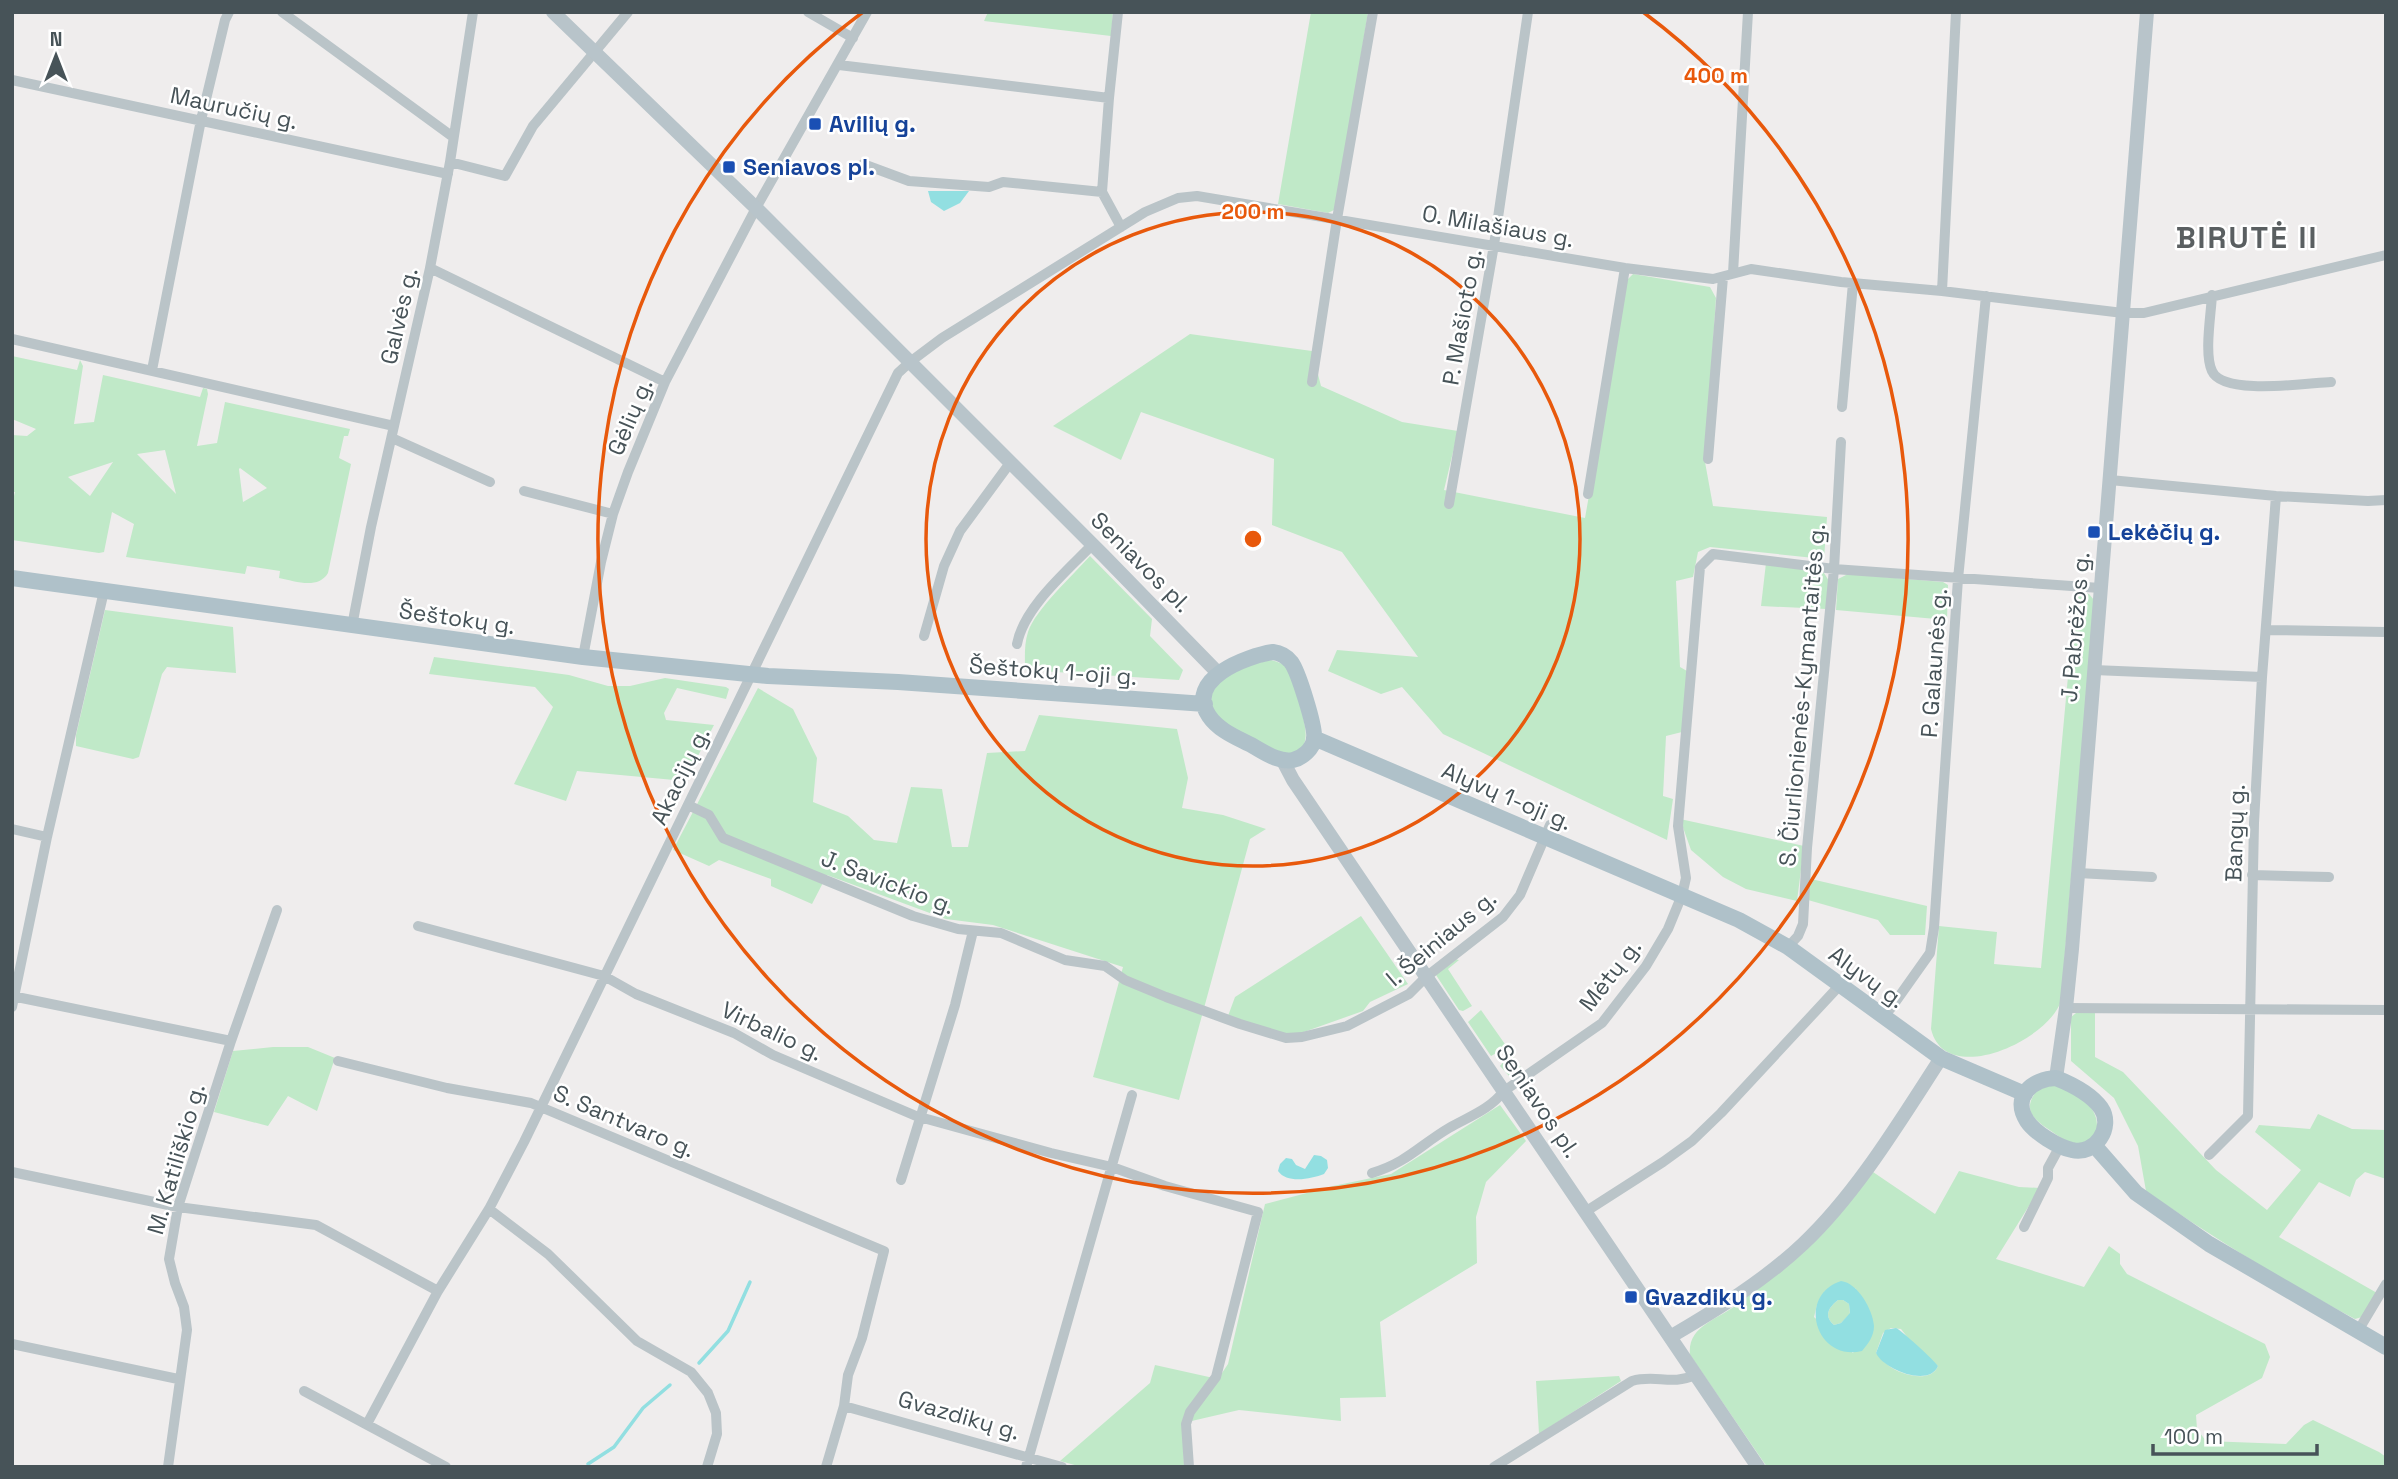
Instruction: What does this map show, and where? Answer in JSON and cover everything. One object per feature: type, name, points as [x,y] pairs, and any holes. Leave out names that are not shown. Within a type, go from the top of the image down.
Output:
[{"type":"main road","name":"Šeštokų g.","points":[[12,579],[583,657],[752,674],[898,682]]},
{"type":"main road","points":[[1267,653],[1286,656],[1297,674],[1314,738],[1312,747],[1301,757],[1282,759],[1256,748],[1220,727],[1208,715],[1205,704],[1205,692],[1217,673],[1267,653]]},
{"type":"main road","name":"Šeštokų 1-oji g.","points":[[898,682],[1205,704]]},
{"type":"main road","name":"Alyvų 1-oji g.","points":[[1314,738],[1548,831],[1682,895]]},
{"type":"main road","name":"Alyvų g.","points":[[1682,895],[1739,920],[1788,947],[1941,1058],[2025,1094]]},
{"type":"main road","points":[[2056,1078],[2068,1083],[2100,1106],[2105,1120],[2104,1134],[2084,1151],[2073,1151],[2060,1146],[2034,1128],[2022,1110],[2025,1094],[2033,1083],[2056,1078]]},
{"type":"main road","points":[[2094,1145],[2136,1193],[2161,1211],[2209,1244],[2386,1347]]},
{"type":"street","points":[[152,370],[201,120],[229,12]]},
{"type":"street","points":[[282,12],[453,137]]},
{"type":"street","name":"Galvės g.","points":[[352,626],[430,268],[448,174],[473,12]]},
{"type":"street","name":"Seniavos pl.","points":[[553,12],[756,208],[1093,544],[1217,673]]},
{"type":"street","points":[[450,162],[505,176],[533,126],[628,12]]},
{"type":"street","points":[[808,12],[853,38]]},
{"type":"street","name":"Gėlių g.","points":[[583,657],[613,514],[665,382],[756,208],[867,12]]},
{"type":"street","points":[[1118,12],[1102,192],[1121,227]]},
{"type":"street","points":[[1312,382],[1373,12]]},
{"type":"street","name":"P. Mašioto g.","points":[[1449,504],[1494,245],[1528,12]]},
{"type":"street","points":[[1708,459],[1728,276],[1748,12]]},
{"type":"street","points":[[1942,291],[1956,12]]},
{"type":"street","name":"J. Pabrėžos g.","points":[[2056,1078],[2066,1009],[2078,873],[2147,12]]},
{"type":"street","points":[[839,65],[1109,98]]},
{"type":"street","name":"Mauručių g.","points":[[12,80],[448,174]]},
{"type":"street","points":[[863,164],[909,181],[989,187],[1003,182],[1102,192]]},
{"type":"street","name":"O. Milašiaus g.","points":[[910,362],[942,338],[1145,212],[1178,198],[1197,196],[1625,268],[1713,279],[1751,269],[2123,313],[2144,313],[2386,256]]},
{"type":"street","points":[[430,268],[665,382]]},
{"type":"street","points":[[1588,494],[1625,268]]},
{"type":"street","points":[[1842,407],[1853,283]]},
{"type":"street","points":[[2212,295],[2209,358],[2211,370],[2217,378],[2240,386],[2331,382]]},
{"type":"street","name":"P. Galaunės g.","points":[[1883,1017],[1930,953],[1934,929],[1958,579],[1986,296]]},
{"type":"street","points":[[12,339],[394,426]]},
{"type":"street","name":"Akacijų g.","points":[[367,1424],[438,1291],[489,1209],[895,377],[910,362]]},
{"type":"street","points":[[392,438],[490,482]]},
{"type":"street","name":"S. Čiurlionienės-Kymantaitės g.","points":[[1788,947],[1798,936],[1803,923],[1807,848],[1834,569],[1841,442]]},
{"type":"street","points":[[924,636],[944,566],[960,531],[1010,463]]},
{"type":"street","points":[[2110,480],[2276,496],[2386,500]]},
{"type":"street","points":[[524,491],[613,514]]},
{"type":"street","name":"Bangų g.","points":[[2209,1156],[2248,1116],[2252,875],[2262,677],[2276,496]]},
{"type":"street","points":[[1017,644],[1024,623],[1034,609],[1093,544]]},
{"type":"street","points":[[1682,895],[1686,878],[1678,826],[1700,566],[1713,554],[1834,569],[2101,588]]},
{"type":"street","points":[[104,591],[47,837],[13,1000],[231,1041]]},
{"type":"street","points":[[2266,631],[2386,632]]},
{"type":"street","points":[[2094,670],[2262,677]]},
{"type":"street","name":"Seniavos pl.","points":[[1282,759],[1293,780],[1756,1466]]},
{"type":"street","name":"J. Savickio g.","points":[[688,805],[709,815],[723,838],[913,916],[958,929],[1001,933],[1065,960],[1105,966],[1125,980],[1166,997]]},
{"type":"street","points":[[12,829],[47,837]]},
{"type":"street","name":"I. Šeiniaus g.","points":[[1166,997],[1274,1035],[1302,1037],[1347,1026],[1409,994],[1426,977],[1503,917],[1520,895],[1548,831]]},
{"type":"street","points":[[2078,873],[2151,877]]},
{"type":"street","points":[[2252,875],[2329,877]]},
{"type":"street","name":"Mėtų g.","points":[[1372,1174],[1412,1156],[1447,1129],[1483,1111],[1504,1091],[1602,1023],[1646,966],[1668,929],[1682,895]]},
{"type":"street","name":"M. Katiliškio g.","points":[[168,1467],[187,1330],[184,1307],[174,1283],[169,1259],[178,1207],[231,1041],[277,910]]},
{"type":"street","name":"Virbalio g.","points":[[418,926],[604,976],[636,994],[734,1033],[780,1058],[922,1117],[1112,1167]]},
{"type":"street","points":[[901,1180],[956,1005],[973,931]]},
{"type":"street","points":[[1585,1212],[1692,1140],[1721,1113],[1840,985]]},
{"type":"street","points":[[2066,1009],[2386,1010]]},
{"type":"street","points":[[1670,1337],[1735,1296],[1803,1243],[1865,1171],[1941,1058]]},
{"type":"street","name":"S. Santvaro g.","points":[[338,1061],[447,1088],[531,1103],[884,1251],[862,1339],[848,1375],[845,1406]]},
{"type":"street","points":[[1028,1462],[1132,1095]]},
{"type":"street","points":[[2024,1227],[2060,1146]]},
{"type":"street","points":[[1112,1167],[1165,1186],[1258,1212],[1216,1377],[1190,1412],[1186,1424],[1189,1467]]},
{"type":"street","points":[[12,1172],[178,1207],[316,1225],[438,1291]]},
{"type":"street","points":[[489,1209],[548,1254],[637,1341],[691,1372],[708,1393],[716,1413],[717,1434],[707,1467]]},
{"type":"street","points":[[2358,1331],[2386,1284]]},
{"type":"street","points":[[12,1344],[178,1380]]},
{"type":"street","points":[[1494,1467],[1632,1381],[1651,1378],[1676,1381],[1695,1375]]},
{"type":"street","points":[[304,1391],[446,1467]]},
{"type":"street","points":[[827,1467],[845,1406]]},
{"type":"street","name":"Gvazdikų g.","points":[[845,1406],[1028,1462],[1062,1467]]},
{"type":"green space","points":[[988,12],[1113,12],[1111,36],[984,21]]},
{"type":"green space","points":[[1311,12],[1368,12],[1336,209],[1328,213],[1278,204]]},
{"type":"green space","points":[[1633,274],[1710,287],[1716,298],[1705,462],[1713,506],[1827,517],[1824,559],[1710,547],[1698,552],[1693,577],[1676,581],[1680,667],[1687,671],[1682,732],[1666,736],[1663,796],[1673,799],[1667,840],[1443,734],[1402,687],[1381,694],[1328,671],[1337,650],[1418,657],[1342,552],[1272,525],[1274,459],[1141,412],[1121,460],[1053,426],[1190,334],[1312,351],[1321,386],[1402,422],[1458,431],[1444,490],[1585,518],[1627,280]]},
{"type":"green space","points":[[12,356],[77,370],[80,360],[83,366],[74,424],[94,422],[103,375],[200,397],[203,388],[207,389],[197,446],[217,443],[225,402],[350,429],[348,436],[344,436],[339,458],[351,464],[328,573],[318,581],[306,583],[279,578],[280,571],[247,566],[245,574],[126,557],[134,524],[112,512],[104,552],[12,540],[12,504],[15,492],[12,492],[12,435],[27,436],[36,429],[12,419]],"holes":[[[165,450],[176,494],[137,454]],[[113,462],[90,496],[68,477]],[[240,468],[267,488],[243,502]]]},
{"type":"green space","points":[[1090,556],[1152,619],[1150,636],[1183,670],[1179,680],[1025,670],[1026,641],[1032,623],[1046,603]]},
{"type":"green space","points":[[1766,563],[1824,573],[1829,581],[1826,609],[1761,606]]},
{"type":"green space","points":[[1848,574],[1943,582],[1948,585],[1947,620],[1836,610],[1838,579]]},
{"type":"green space","points":[[2076,590],[2089,594],[2094,600],[2061,1001],[2052,1016],[2037,1031],[2018,1043],[1975,1057],[1955,1055],[1940,1046],[1931,1029],[1939,926],[1997,932],[1994,964],[2041,968]]},
{"type":"green space","points":[[105,610],[233,627],[236,673],[167,667],[162,674],[139,757],[133,759],[76,746],[76,735]]},
{"type":"green space","points":[[434,657],[569,675],[608,686],[630,686],[665,678],[729,689],[726,699],[677,688],[664,713],[666,720],[714,725],[685,781],[577,771],[566,801],[514,784],[553,707],[535,687],[429,674]]},
{"type":"green space","points":[[1271,660],[1289,670],[1302,713],[1305,742],[1301,749],[1294,753],[1271,750],[1230,728],[1219,719],[1211,703],[1212,693],[1223,678],[1242,668]]},
{"type":"green space","points":[[758,688],[793,709],[817,758],[813,802],[848,816],[874,840],[897,843],[911,787],[942,789],[952,847],[968,847],[987,753],[1025,751],[1039,715],[1177,729],[1188,778],[1182,808],[1223,815],[1266,829],[1250,839],[1179,1100],[1093,1077],[1123,967],[993,925],[946,919],[827,875],[812,904],[771,886],[771,879],[719,860],[709,866],[673,850]]},
{"type":"green space","points":[[1680,819],[1804,846],[1797,901],[1746,889],[1723,877],[1691,850]]},
{"type":"green space","points":[[1811,879],[1927,906],[1925,935],[1890,935],[1878,920],[1808,900]]},
{"type":"green space","points":[[1361,916],[1408,984],[1370,1002],[1363,1011],[1301,1033],[1280,1033],[1228,1016],[1235,997]]},
{"type":"green space","points":[[1455,959],[1459,960],[1448,969],[1472,1006],[1463,1011],[1459,1010],[1436,975],[1436,972]]},
{"type":"green space","points":[[1481,1010],[1507,1047],[1491,1056],[1468,1022]]},
{"type":"green space","points":[[2076,1013],[2095,1013],[2095,1057],[2123,1072],[2216,1170],[2267,1210],[2301,1170],[2255,1132],[2259,1125],[2310,1129],[2318,1114],[2352,1129],[2386,1130],[2386,1179],[2365,1172],[2356,1180],[2350,1197],[2319,1182],[2279,1237],[2377,1293],[2362,1317],[2355,1319],[2274,1274],[2146,1191],[2138,1146],[2114,1098],[2071,1061],[2071,1017]]},
{"type":"green space","points":[[308,1047],[335,1058],[317,1111],[288,1096],[268,1126],[214,1112],[233,1051]]},
{"type":"green space","points":[[1511,1053],[1524,1072],[1511,1078],[1500,1066]]},
{"type":"green space","points":[[2060,1085],[2088,1105],[2096,1117],[2096,1135],[2082,1144],[2069,1142],[2059,1136],[2038,1122],[2031,1112],[2031,1101],[2040,1087]]},
{"type":"green space","points":[[1500,1105],[1526,1141],[1486,1182],[1476,1217],[1477,1263],[1380,1322],[1386,1397],[1340,1398],[1341,1421],[1239,1410],[1183,1423],[1184,1467],[1082,1467],[1060,1461],[1150,1383],[1155,1365],[1218,1379],[1228,1364],[1265,1204],[1391,1174]]},
{"type":"green space","points":[[1959,1171],[2019,1187],[2040,1188],[1996,1259],[2084,1287],[2109,1246],[2120,1254],[2120,1264],[2127,1274],[2265,1344],[2270,1357],[2262,1378],[2196,1415],[2197,1429],[2206,1441],[2286,1444],[2304,1425],[2313,1420],[2379,1452],[2386,1457],[2386,1467],[1767,1467],[1690,1355],[1693,1337],[1698,1330],[1738,1304],[1800,1254],[1873,1172],[1935,1214]],"holes":[[[1855,1288],[1872,1318],[1853,1353],[1814,1317],[1825,1291]],[[1891,1328],[1901,1329],[1912,1343],[1938,1366],[1934,1372],[1922,1376],[1907,1374],[1893,1369],[1876,1353],[1883,1333]]]},
{"type":"green space","points":[[1838,1300],[1849,1304],[1850,1314],[1841,1323],[1834,1325],[1828,1312]]},
{"type":"green space","points":[[1619,1376],[1621,1381],[1539,1434],[1536,1381]]},
{"type":"water","points":[[928,191],[969,191],[960,203],[944,211],[931,202]]},
{"type":"water","points":[[1314,1155],[1327,1160],[1328,1168],[1324,1174],[1293,1179],[1278,1171],[1286,1158],[1292,1159],[1296,1165],[1305,1169]]},
{"type":"water","points":[[1841,1281],[1847,1283],[1859,1292],[1868,1305],[1874,1330],[1862,1351],[1846,1352],[1833,1347],[1823,1338],[1817,1326],[1816,1313],[1819,1300],[1827,1289]],"holes":[[[1838,1300],[1849,1304],[1850,1313],[1841,1323],[1834,1325],[1828,1312]]]},
{"type":"water","points":[[1896,1328],[1938,1366],[1933,1372],[1916,1376],[1906,1374],[1880,1359],[1876,1353],[1885,1330]]},
{"type":"waterway","points":[[699,1363],[728,1331],[750,1282]]},
{"type":"waterway","points":[[588,1464],[614,1447],[643,1408],[670,1385]]},
{"type":"place","name":"Avilių g.","points":[[815,124]]},
{"type":"place","name":"Seniavos pl.","points":[[729,167]]},
{"type":"place","name":"Lekėčių g.","points":[[2094,532]]},
{"type":"place","name":"Gvazdikų g.","points":[[1631,1297]]},
{"type":"district","name":"BIRUTĖ II","points":[[2247,238]]}]
